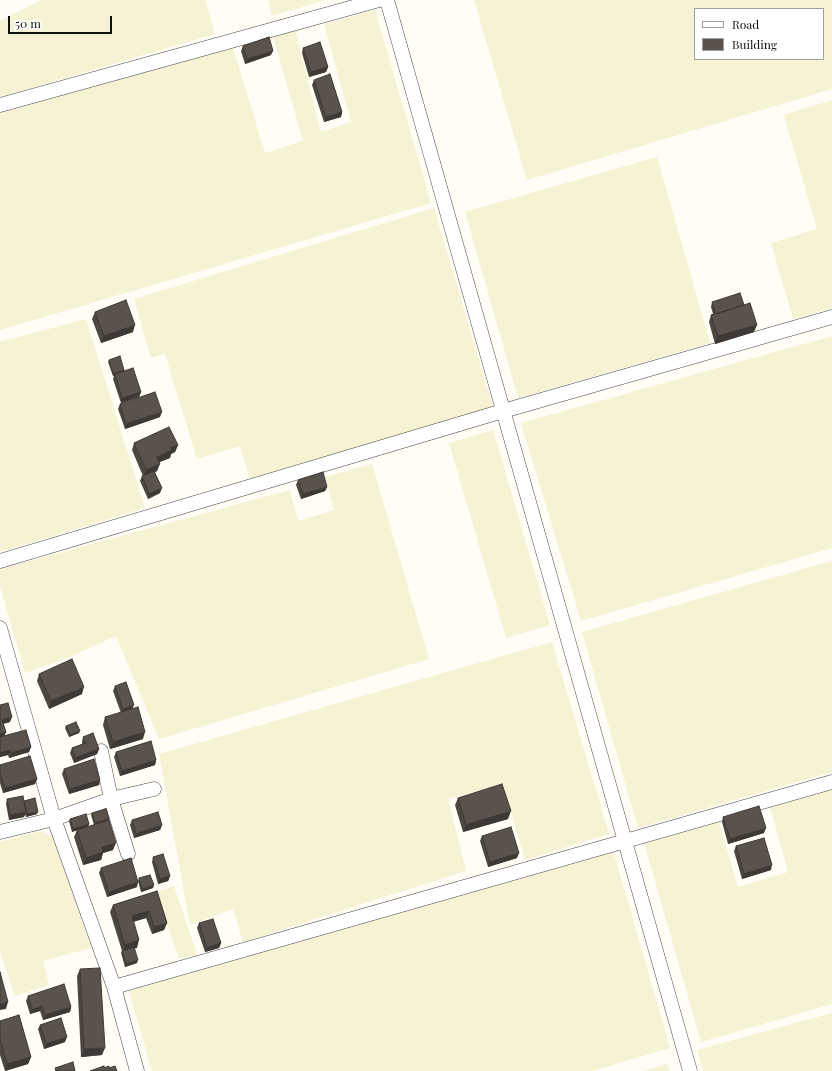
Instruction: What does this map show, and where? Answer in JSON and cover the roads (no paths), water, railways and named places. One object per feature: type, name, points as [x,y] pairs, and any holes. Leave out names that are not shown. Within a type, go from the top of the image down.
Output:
[{"type":"street","points":[[0,105],[379,0]]},
{"type":"street","points":[[388,0],[690,1071]]},
{"type":"street","points":[[0,561],[503,411],[832,317]]},
{"type":"street","points":[[0,628],[54,819],[114,986],[136,1071]]},
{"type":"street","points":[[101,751],[111,799],[128,854]]},
{"type":"street","points":[[114,986],[832,782]]},
{"type":"street","points":[[0,832],[54,819],[111,799],[154,789]]}]
